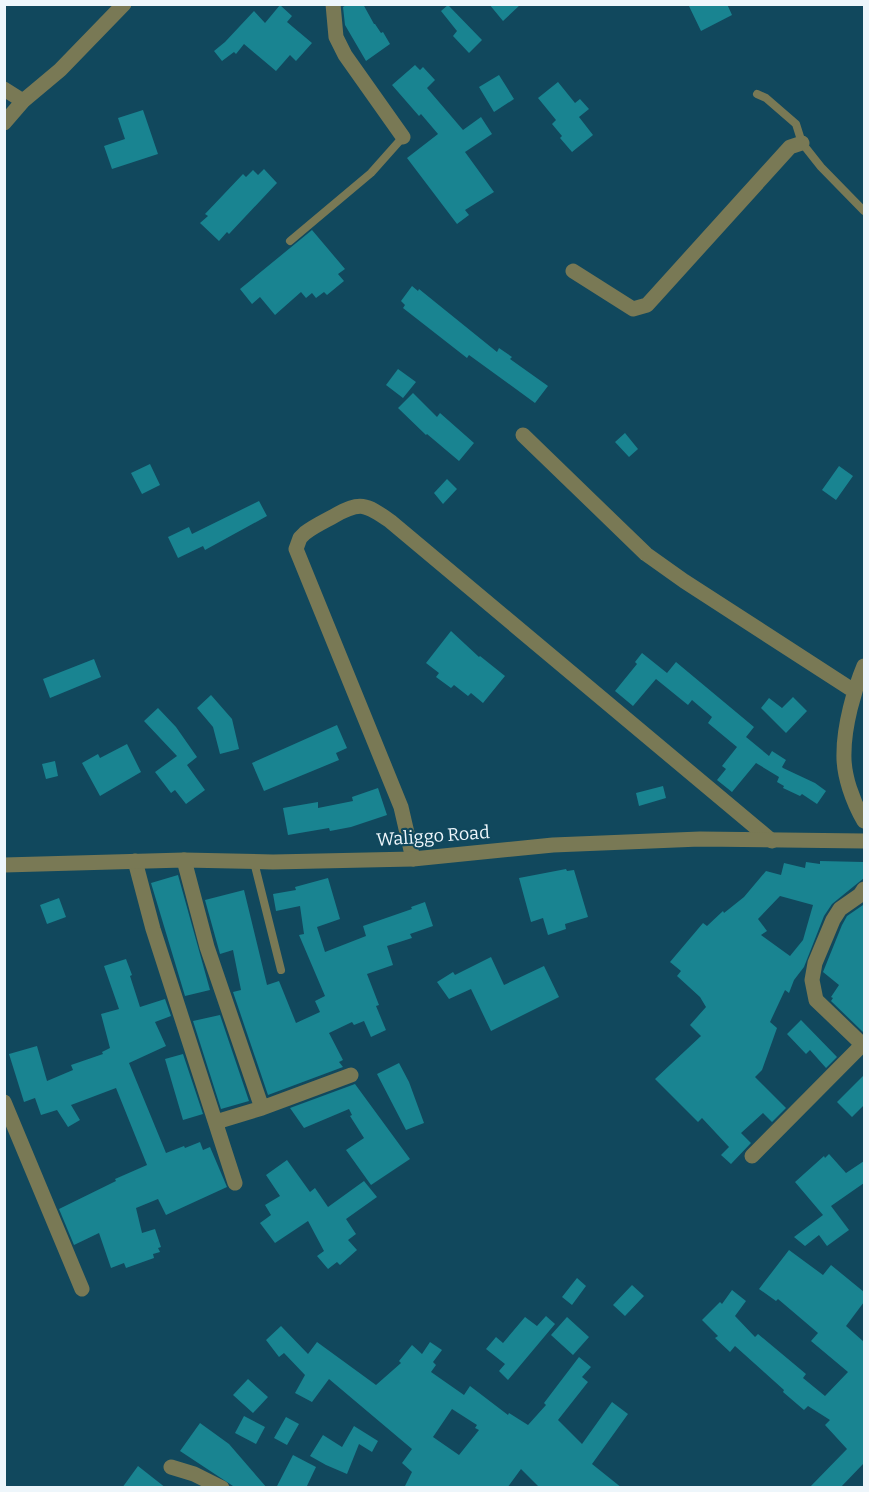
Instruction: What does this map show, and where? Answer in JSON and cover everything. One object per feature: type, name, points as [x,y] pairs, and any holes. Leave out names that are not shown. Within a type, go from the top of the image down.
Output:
[{"type":"street","points":[[4,123],[23,101],[60,70],[124,4]]},
{"type":"street","points":[[333,4],[336,38],[345,55],[403,137]]},
{"type":"street","points":[[4,89],[23,101]]},
{"type":"street","points":[[573,271],[633,309],[647,305],[790,147],[802,142]]},
{"type":"street","points":[[523,435],[646,554],[854,691]]},
{"type":"street","points":[[413,859],[401,807],[296,549],[305,532],[351,507],[374,510],[390,521],[772,841]]},
{"type":"street","points":[[864,666],[854,691],[844,754],[849,783],[864,821]]},
{"type":"street","name":"Waliggo Road","points":[[4,865],[184,860],[254,862],[413,859],[553,845],[700,839],[864,841]]},
{"type":"street","points":[[184,860],[207,947],[262,1108]]},
{"type":"street","points":[[135,861],[153,929],[235,1183]]},
{"type":"street","points":[[752,1156],[863,1045],[816,1000],[812,980],[815,963],[833,920],[840,909],[860,895],[864,889]]},
{"type":"street","points":[[216,1122],[262,1108],[351,1075]]},
{"type":"street","points":[[4,1102],[82,1289]]},
{"type":"street","points":[[171,1467],[194,1474],[222,1488]]},
{"type":"lane","points":[[757,94],[766,98],[796,124],[802,142],[821,166],[864,211]]},
{"type":"lane","points":[[290,242],[371,173],[403,137]]},
{"type":"lane","points":[[254,862],[281,970]]},
{"type":"building","points":[[348,4],[363,4],[374,24],[381,33],[383,32],[390,44],[366,61],[345,25],[343,7]]},
{"type":"building","points":[[489,4],[521,4],[503,21]]},
{"type":"building","points":[[688,4],[727,4],[732,15],[701,31]]},
{"type":"building","points":[[280,5],[292,16],[287,22],[312,43],[296,61],[290,55],[276,71],[244,44],[236,54],[234,52],[222,61],[214,51],[254,11],[265,23]]},
{"type":"building","points":[[448,5],[482,40],[469,53],[453,36],[457,31],[441,11]]},
{"type":"building","points":[[415,65],[420,70],[423,67],[435,80],[427,88],[463,130],[481,117],[492,134],[465,152],[494,192],[465,210],[469,215],[457,224],[407,158],[438,134],[392,85]]},
{"type":"building","points":[[499,75],[514,99],[494,112],[479,87]]},
{"type":"building","points":[[558,82],[575,103],[580,99],[589,109],[579,117],[593,135],[572,152],[552,124],[556,120],[538,98]]},
{"type":"building","points":[[143,110],[158,154],[112,169],[104,146],[125,139],[118,118]]},
{"type":"building","points":[[264,169],[277,183],[229,234],[227,232],[219,241],[200,223],[208,216],[205,214],[243,174],[246,177],[253,170],[258,175]]},
{"type":"building","points":[[312,230],[345,269],[338,274],[344,281],[327,295],[324,292],[316,298],[312,293],[306,298],[301,292],[275,315],[260,297],[252,304],[240,289]]},
{"type":"building","points":[[412,286],[418,291],[419,289],[497,352],[499,348],[512,357],[510,359],[548,386],[535,403],[469,355],[467,358],[403,308],[405,305],[401,301]]},
{"type":"building","points":[[398,369],[416,382],[403,398],[386,385]]},
{"type":"building","points":[[413,393],[437,417],[440,413],[474,443],[459,461],[426,435],[398,408]]},
{"type":"building","points":[[625,433],[638,449],[629,457],[615,442]]},
{"type":"building","points":[[150,464],[160,485],[142,494],[131,473]]},
{"type":"building","points":[[839,466],[853,476],[836,500],[822,490]]},
{"type":"building","points":[[447,479],[457,489],[443,504],[434,493]]},
{"type":"building","points":[[259,501],[267,516],[205,550],[203,546],[178,558],[168,537],[189,527],[192,534]]},
{"type":"building","points":[[451,631],[479,657],[505,676],[483,703],[471,693],[468,696],[454,685],[451,688],[436,677],[439,673],[426,663]]},
{"type":"building","points":[[642,653],[667,673],[676,662],[754,727],[746,737],[769,756],[772,751],[786,760],[783,768],[815,783],[826,791],[817,804],[802,794],[800,796],[783,788],[784,786],[777,782],[779,777],[756,763],[732,792],[717,780],[726,769],[722,766],[737,747],[708,723],[712,717],[692,700],[688,705],[656,679],[633,706],[615,691],[637,664],[635,662]]},
{"type":"building","points":[[94,659],[101,677],[50,698],[43,679]]},
{"type":"building","points":[[211,695],[232,719],[239,749],[220,754],[213,727],[197,708]]},
{"type":"building","points":[[793,697],[807,711],[786,733],[761,708],[769,698],[782,708]]},
{"type":"building","points":[[158,708],[176,727],[197,757],[187,765],[205,790],[186,804],[175,790],[171,793],[155,772],[177,756],[144,721]]},
{"type":"building","points":[[337,725],[347,748],[336,753],[339,760],[264,791],[252,763]]},
{"type":"building","points":[[127,744],[141,772],[100,796],[82,763],[98,754],[100,758]]},
{"type":"building","points":[[55,761],[58,776],[46,779],[42,764]]},
{"type":"building","points":[[663,786],[666,798],[639,806],[636,793]]},
{"type":"building","points":[[378,788],[387,815],[351,827],[288,835],[283,808],[318,802],[318,808],[353,801],[352,797]]},
{"type":"building","points":[[820,861],[864,862],[864,878],[832,904],[824,916],[804,967],[794,980],[789,993],[785,990],[770,1022],[777,1028],[762,1070],[755,1077],[786,1108],[772,1122],[763,1113],[741,1133],[751,1143],[731,1164],[721,1155],[729,1147],[702,1118],[698,1122],[655,1079],[701,1036],[690,1025],[706,1007],[700,997],[677,976],[681,971],[670,962],[703,923],[707,926],[723,911],[724,913],[744,897],[766,871],[781,875],[784,863],[805,868],[806,862],[820,864]],"holes":[[[780,896],[813,905],[803,940],[790,956],[761,935],[767,931],[758,919]]]},
{"type":"building","points":[[566,869],[567,871],[574,870],[588,917],[565,924],[566,929],[548,935],[543,918],[531,922],[519,878]]},
{"type":"building","points":[[178,875],[210,990],[185,996],[151,883]]},
{"type":"building","points":[[328,878],[340,919],[317,927],[325,952],[366,936],[363,926],[412,909],[411,907],[425,902],[433,926],[410,934],[412,938],[387,946],[393,965],[367,974],[386,1030],[371,1037],[364,1021],[354,1025],[352,1022],[329,1033],[343,1060],[339,1062],[343,1067],[268,1095],[233,992],[241,990],[233,950],[220,954],[205,900],[244,890],[267,985],[279,981],[296,1023],[320,1012],[315,1001],[325,996],[299,935],[304,934],[300,906],[276,911],[273,894],[296,890],[295,887]]},
{"type":"building","points":[[59,898],[66,917],[47,924],[40,905]]},
{"type":"building","points":[[863,905],[864,1033],[831,1001],[839,985],[823,972],[847,916]]},
{"type":"building","points":[[491,957],[504,985],[544,966],[559,997],[491,1031],[471,989],[449,999],[437,982],[453,972],[455,975]]},
{"type":"building","points":[[126,959],[140,1007],[165,999],[171,1016],[155,1022],[166,1046],[129,1063],[166,1153],[200,1142],[203,1150],[210,1147],[227,1187],[166,1215],[158,1199],[136,1208],[142,1233],[155,1229],[161,1247],[158,1248],[160,1252],[153,1254],[154,1258],[126,1268],[124,1263],[111,1268],[99,1233],[74,1245],[59,1209],[147,1165],[116,1088],[71,1105],[80,1120],[68,1127],[57,1110],[41,1115],[35,1098],[24,1102],[9,1054],[37,1046],[47,1081],[73,1070],[71,1065],[103,1054],[102,1052],[110,1048],[101,1014],[119,1009],[104,966]]},
{"type":"building","points":[[220,1015],[249,1101],[221,1109],[193,1021]]},
{"type":"building","points":[[801,1020],[837,1057],[826,1068],[810,1050],[806,1054],[787,1034]]},
{"type":"building","points":[[183,1054],[203,1114],[183,1120],[165,1059]]},
{"type":"building","points":[[399,1063],[409,1082],[424,1123],[406,1130],[377,1074]]},
{"type":"building","points":[[864,1075],[864,1105],[852,1117],[837,1102]]},
{"type":"building","points":[[355,1084],[410,1159],[371,1185],[346,1150],[364,1138],[350,1116],[352,1115],[349,1109],[304,1128],[290,1108]]},
{"type":"building","points":[[829,1154],[846,1173],[864,1161],[864,1183],[831,1206],[849,1230],[827,1246],[819,1235],[805,1246],[794,1237],[823,1215],[795,1182]]},
{"type":"building","points":[[287,1160],[310,1192],[315,1188],[328,1207],[364,1181],[377,1197],[346,1219],[356,1234],[348,1240],[357,1250],[340,1265],[337,1262],[328,1269],[317,1256],[324,1251],[308,1221],[275,1243],[260,1223],[271,1215],[265,1205],[280,1196],[266,1175]]},
{"type":"building","points":[[789,1250],[823,1275],[831,1265],[864,1292],[864,1302],[846,1326],[864,1342],[864,1463],[840,1488],[809,1488],[847,1449],[825,1425],[830,1420],[808,1406],[804,1410],[735,1346],[730,1352],[715,1338],[718,1336],[702,1320],[720,1302],[722,1304],[732,1290],[746,1301],[735,1316],[755,1337],[758,1334],[806,1374],[803,1378],[825,1396],[848,1372],[811,1341],[818,1333],[778,1299],[776,1301],[759,1289]]},
{"type":"building","points":[[577,1278],[586,1286],[572,1305],[562,1297]]},
{"type":"building","points":[[632,1285],[644,1296],[625,1316],[613,1305]]},
{"type":"building","points":[[546,1316],[555,1324],[508,1380],[499,1371],[505,1364],[486,1349],[496,1337],[503,1343],[525,1317],[537,1326]]},
{"type":"building","points":[[567,1317],[589,1337],[573,1355],[551,1335]]},
{"type":"building","points":[[281,1326],[308,1354],[317,1342],[376,1385],[401,1363],[399,1361],[412,1345],[422,1354],[430,1342],[442,1350],[433,1362],[436,1365],[431,1372],[464,1395],[470,1386],[508,1415],[509,1413],[528,1425],[546,1405],[544,1403],[579,1357],[591,1367],[582,1377],[588,1382],[558,1420],[582,1444],[612,1402],[628,1414],[592,1464],[622,1488],[540,1488],[521,1469],[507,1488],[404,1488],[412,1472],[402,1463],[412,1449],[329,1379],[312,1402],[295,1393],[305,1375],[284,1353],[279,1357],[266,1340]],"holes":[[[452,1409],[477,1425],[475,1428],[479,1430],[459,1455],[433,1437]]]},
{"type":"building","points":[[248,1379],[268,1397],[253,1413],[233,1395]]},
{"type":"building","points":[[244,1416],[265,1427],[256,1444],[235,1433]]},
{"type":"building","points":[[286,1417],[299,1424],[287,1445],[274,1438]]},
{"type":"building","points":[[200,1423],[229,1444],[267,1488],[236,1488],[180,1451]]},
{"type":"building","points":[[354,1426],[378,1441],[372,1452],[359,1444],[347,1474],[310,1456],[323,1435],[342,1447]]},
{"type":"building","points":[[293,1455],[316,1467],[306,1488],[276,1488]]},
{"type":"building","points":[[138,1466],[166,1488],[122,1488]]}]
